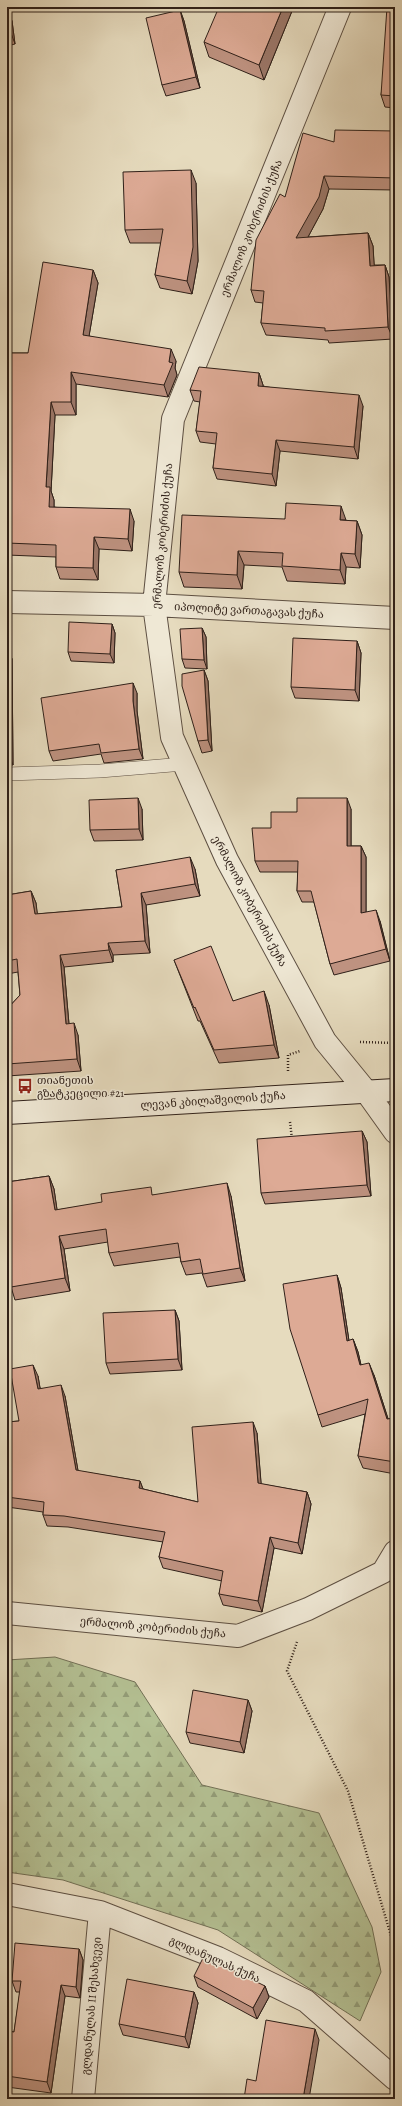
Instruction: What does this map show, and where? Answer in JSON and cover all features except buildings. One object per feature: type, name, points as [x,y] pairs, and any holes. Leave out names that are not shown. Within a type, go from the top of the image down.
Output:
[{"type":"street","name":"ერმალოზ კობერიძის ქუჩა","points":[[340,7],[173,420],[154,605],[172,737],[226,860],[325,1041],[365,1090],[395,1132]]},
{"type":"street","name":"იპოლიტე ვართაგავას ქუჩა","points":[[7,602],[154,605],[395,618]]},
{"type":"street","name":"ლევან კბილაშვილის ქუჩა","points":[[7,1113],[365,1090],[395,1090]]},
{"type":"street","name":"ერმალოზ კობერიძის ქუჩა","points":[[7,1613],[238,1636],[308,1609],[383,1572],[395,1552]]},
{"type":"street","name":"გლდანულას ქუჩა","points":[[7,1894],[100,1912],[218,1958],[306,2001],[395,2079]]},
{"type":"street","name":"გლდანულას II შესახვევი","points":[[83,2099],[100,1912]]},
{"type":"lane","points":[[7,774],[100,771],[184,764]]},
{"type":"path","points":[[308,1609],[287,1671],[348,1791],[395,1949]]},
{"type":"green space","points":[[55,1657],[135,1682],[202,1785],[319,1813],[372,1927],[381,1972],[360,2021],[218,1930],[63,1880],[7,1872],[7,1660]]},
{"type":"place","name":"თიანეთის გზატკეცილი #21","points":[[25,1086]]}]
